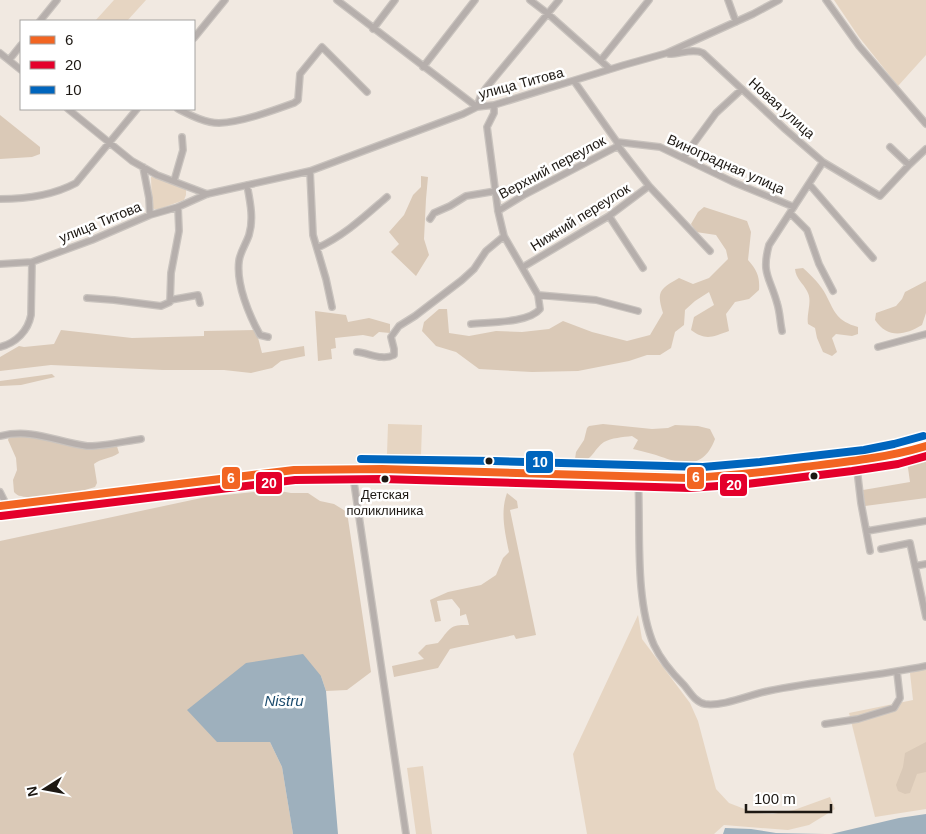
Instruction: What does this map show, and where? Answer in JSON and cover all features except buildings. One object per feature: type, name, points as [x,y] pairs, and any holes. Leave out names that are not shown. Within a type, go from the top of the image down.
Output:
[{"type":"main road","points":[[4,506],[294,470],[494,471],[689,478],[716,477],[856,461],[926,446]]},
{"type":"street","points":[[41,20],[57,0]]},
{"type":"street","points":[[195,37],[225,0]]},
{"type":"street","points":[[337,0],[372,29],[477,107],[481,95],[559,0]]},
{"type":"street","points":[[372,29],[395,0]]},
{"type":"street","points":[[423,67],[475,0]]},
{"type":"street","points":[[530,0],[548,13],[610,69]]},
{"type":"street","points":[[600,60],[649,0]]},
{"type":"street","points":[[728,0],[736,22]]},
{"type":"street","name":"улица Титова","points":[[0,264],[32,262],[207,194],[310,171],[463,114],[477,107],[494,105],[667,53],[779,0]]},
{"type":"street","points":[[826,0],[859,46],[926,124]]},
{"type":"street","points":[[9,60],[20,46]]},
{"type":"street","points":[[180,110],[203,120],[219,123],[255,116],[293,104],[298,100],[300,74],[322,47],[366,92]]},
{"type":"street","name":"Новая улица","points":[[667,53],[678,54],[698,51],[823,162],[880,196],[910,165]]},
{"type":"street","points":[[0,53],[20,69]]},
{"type":"street","points":[[574,81],[649,186],[710,251]]},
{"type":"street","points":[[684,158],[716,113],[742,89]]},
{"type":"street","points":[[471,324],[516,320],[532,315],[540,309],[538,295],[504,236],[498,211],[487,127],[494,113],[494,105]]},
{"type":"street","points":[[69,110],[132,161],[157,175],[207,194]]},
{"type":"street","points":[[0,199],[30,198],[66,189],[76,183],[136,110]]},
{"type":"street","points":[[174,181],[183,150],[182,137]]},
{"type":"street","name":"Виноградная улица","points":[[618,144],[660,147],[733,182],[794,207]]},
{"type":"street","name":"Верхний переулок","points":[[498,211],[618,144]]},
{"type":"street","points":[[890,147],[910,165],[926,150]]},
{"type":"street","points":[[782,331],[777,303],[765,270],[765,260],[769,245],[823,162]]},
{"type":"street","points":[[143,167],[150,215]]},
{"type":"street","points":[[310,171],[313,235],[332,307]]},
{"type":"street","points":[[810,184],[873,258]]},
{"type":"street","points":[[247,185],[251,223],[249,236],[239,260],[239,281],[252,322],[260,335],[268,337]]},
{"type":"street","name":"Нижний переулок","points":[[523,267],[609,216],[649,186]]},
{"type":"street","points":[[430,219],[434,213],[466,196],[496,191]]},
{"type":"street","points":[[317,248],[345,234],[387,197]]},
{"type":"street","points":[[170,300],[171,273],[179,231],[178,206]]},
{"type":"street","points":[[790,213],[807,230],[819,264],[833,291]]},
{"type":"street","points":[[609,216],[644,268]]},
{"type":"street","points":[[357,352],[384,358],[394,355],[391,337],[399,326],[416,316],[462,280],[474,269],[486,251],[504,236]]},
{"type":"street","points":[[0,346],[15,340],[24,332],[29,324],[31,315],[32,262]]},
{"type":"street","points":[[87,298],[121,300],[161,306],[167,304],[170,300],[198,295],[200,303]]},
{"type":"street","points":[[538,295],[596,300],[638,311]]},
{"type":"street","points":[[878,347],[926,334]]},
{"type":"street","points":[[0,436],[33,433],[88,446],[140,440]]},
{"type":"street","points":[[856,461],[861,503],[870,551]]},
{"type":"street","points":[[352,469],[406,834]]},
{"type":"street","points":[[638,476],[641,575],[649,632],[656,648],[694,699],[706,705],[743,699],[767,691],[926,666]]},
{"type":"street","points":[[0,492],[4,506]]},
{"type":"street","points":[[866,531],[926,521]]},
{"type":"street","points":[[881,549],[910,543],[926,617]]},
{"type":"street","points":[[915,566],[926,564]]},
{"type":"street","points":[[825,724],[858,719],[894,708],[900,698],[897,672]]},
{"type":"shaded area","points":[[114,0],[146,0],[128,20],[96,20]]},
{"type":"shaded area","points":[[834,0],[926,0],[926,55],[898,86],[859,37]]},
{"type":"shaded area","points":[[0,115],[40,147],[40,154],[32,157],[0,159]]},
{"type":"shaded area","points":[[421,176],[428,177],[424,239],[429,255],[416,276],[391,252],[399,244],[389,232],[404,215],[413,195],[421,187]]},
{"type":"shaded area","points":[[151,177],[183,187],[186,190],[184,200],[154,209],[152,207]]},
{"type":"shaded area","points":[[704,207],[747,221],[751,232],[748,260],[757,274],[759,290],[749,299],[735,302],[726,314],[729,331],[705,337],[691,330],[694,317],[714,305],[709,292],[685,310],[684,325],[675,332],[671,348],[660,355],[647,355],[629,361],[578,371],[532,372],[479,369],[456,352],[436,346],[422,331],[424,322],[439,309],[447,309],[449,333],[469,336],[496,331],[522,332],[549,329],[563,321],[592,332],[627,341],[650,335],[663,313],[660,295],[664,288],[679,278],[693,284],[709,278],[728,259],[726,250],[716,235],[696,232],[691,224],[698,212]]},
{"type":"shaded area","points":[[803,268],[822,288],[838,316],[845,322],[858,327],[858,334],[852,336],[836,334],[832,338],[837,352],[832,356],[823,352],[815,328],[808,324],[809,295],[797,276],[795,269]]},
{"type":"shaded area","points":[[926,281],[926,313],[922,325],[902,333],[890,332],[880,326],[875,320],[876,313],[896,306],[905,292]]},
{"type":"shaded area","points":[[315,311],[346,315],[348,322],[369,318],[390,324],[390,333],[379,332],[373,337],[363,335],[335,338],[336,348],[331,349],[332,359],[318,361]]},
{"type":"shaded area","points":[[61,330],[132,338],[204,336],[204,331],[256,330],[262,353],[304,346],[305,356],[281,361],[272,368],[251,373],[224,370],[163,370],[51,365],[0,371],[0,357],[19,346],[54,344]]},
{"type":"shaded area","points":[[52,374],[55,377],[21,385],[0,386],[0,381]]},
{"type":"shaded area","points":[[388,424],[422,425],[421,456],[387,454]]},
{"type":"shaded area","points":[[603,424],[652,429],[668,428],[675,425],[698,426],[710,429],[715,439],[704,456],[690,462],[674,461],[633,449],[638,440],[632,436],[604,442],[584,461],[575,459],[576,452],[584,440],[587,428]]},
{"type":"shaded area","points":[[10,434],[88,446],[116,443],[119,453],[94,464],[97,483],[95,487],[58,495],[19,496],[14,492],[13,480],[17,470],[16,458],[8,440]]},
{"type":"shaded area","points":[[926,455],[926,498],[865,506],[863,490],[910,482],[907,461]]},
{"type":"shaded area","points":[[274,490],[308,493],[320,501],[334,504],[347,512],[371,672],[347,690],[326,691],[321,676],[217,742],[270,742],[282,767],[293,834],[0,834],[0,541],[206,497]]},
{"type":"shaded area","points":[[507,493],[517,501],[518,508],[510,510],[536,635],[516,639],[514,635],[450,649],[438,668],[394,677],[392,666],[424,659],[418,653],[426,645],[438,643],[450,628],[457,625],[469,625],[466,614],[460,616],[460,609],[452,599],[437,601],[441,621],[435,622],[430,600],[448,592],[481,585],[496,575],[503,558],[509,552],[504,515]]},
{"type":"shaded area","points":[[638,615],[642,639],[690,703],[698,721],[716,789],[729,803],[755,813],[773,814],[794,810],[830,797],[835,809],[809,825],[788,830],[724,825],[714,834],[587,834],[573,754]]},
{"type":"shaded area","points":[[926,668],[926,809],[875,817],[849,713],[913,700],[910,673]]},
{"type":"shaded area","points":[[926,742],[926,772],[917,774],[910,793],[905,794],[898,791],[896,785],[903,767],[905,753]]},
{"type":"shaded area","points":[[423,766],[432,834],[416,834],[407,768]]},
{"type":"water","name":"Nistru","points":[[303,654],[321,676],[326,691],[338,834],[293,834],[282,767],[270,742],[217,742],[187,710],[246,663]]},
{"type":"water","points":[[926,814],[926,834],[831,834],[899,818]]},
{"type":"water","points":[[725,828],[751,829],[776,833],[825,834],[723,834]]},
{"type":"transit line","name":"10","points":[[361,459],[703,467],[864,450],[923,436]]},
{"type":"transit line","name":"6","points":[[0,506],[294,470],[382,469],[689,478],[761,472],[881,457],[926,446]]},
{"type":"transit line","name":"20","points":[[1,516],[295,480],[382,479],[689,488],[747,484],[852,471],[898,464],[926,456]]},
{"type":"place","name":"Детская поликлиника","points":[[385,479]]}]
